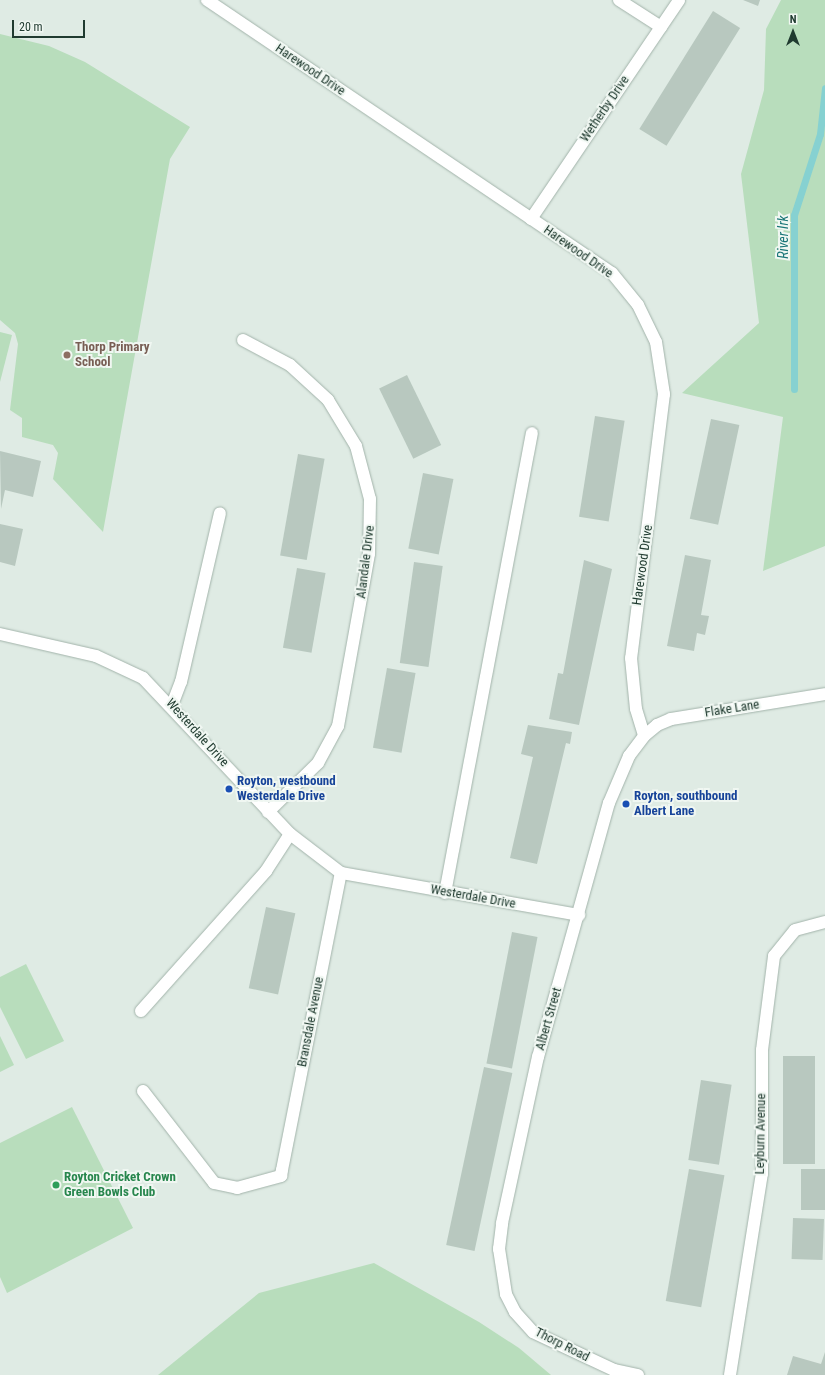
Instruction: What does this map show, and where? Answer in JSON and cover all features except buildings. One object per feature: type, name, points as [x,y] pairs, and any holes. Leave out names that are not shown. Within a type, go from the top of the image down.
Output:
[{"type":"street","points":[[618,0],[661,27]]},
{"type":"street","name":"Wetherby Drive","points":[[531,219],[679,0]]},
{"type":"street","name":"Harewood Drive","points":[[211,1],[612,273],[626,288],[648,323],[661,361],[663,419],[631,658],[636,709],[644,736]]},
{"type":"street","name":"Alandale Drive","points":[[243,340],[290,364],[328,400],[356,446],[371,506],[370,554],[338,726],[318,763],[268,812]]},
{"type":"street","points":[[445,893],[532,433]]},
{"type":"street","points":[[172,705],[181,682],[220,513]]},
{"type":"street","name":"Westerdale Drive","points":[[0,634],[111,661],[143,678],[172,705],[268,812],[290,834],[341,873],[445,893],[579,915]]},
{"type":"street","name":"Flake Lane","points":[[644,736],[671,719],[825,694]]},
{"type":"street","name":"Albert Street","points":[[515,1312],[500,1273],[502,1223],[538,1057],[617,778],[644,736]]},
{"type":"street","points":[[142,1011],[266,871],[290,834]]},
{"type":"street","name":"Bransdale Avenue","points":[[143,1091],[214,1183],[237,1188],[281,1176],[341,873]]},
{"type":"street","name":"Leyburn Avenue","points":[[730,1375],[762,1174],[762,1050],[774,956],[795,930],[825,922]]},
{"type":"street","name":"Thorp Road","points":[[515,1312],[533,1332],[558,1346],[614,1370],[638,1375]]},
{"type":"green space","points":[[781,0],[825,0],[825,546],[763,571],[783,417],[682,393],[759,323],[741,174],[764,90],[766,29]]},
{"type":"green space","name":"Thorp Primary School","points":[[0,34],[49,46],[85,62],[190,127],[170,159],[103,532],[53,479],[58,453],[53,445],[22,437],[22,418],[10,410],[18,344],[15,333],[0,320]]},
{"type":"green space","points":[[0,332],[12,335],[0,382]]},
{"type":"green space","points":[[26,964],[64,1041],[26,1059],[0,1007],[0,977]]},
{"type":"green space","points":[[0,1036],[14,1065],[0,1072]]},
{"type":"green space","name":"Royton Cricket Crown Green Bowls Club","points":[[72,1107],[133,1228],[7,1293],[0,1277],[0,1143]]},
{"type":"green space","points":[[374,1263],[479,1322],[519,1348],[551,1375],[158,1375],[259,1293]]},
{"type":"waterway","name":"River Irk","points":[[794,389],[794,215],[820,134],[825,88]]},
{"type":"place","name":"Thorp Primary School","points":[[67,355]]},
{"type":"place","name":"Royton, westbound Westerdale Drive","points":[[229,789]]},
{"type":"place","name":"Royton, southbound Albert Lane","points":[[626,804]]},
{"type":"place","name":"Royton Cricket Crown Green Bowls Club","points":[[56,1185]]}]
